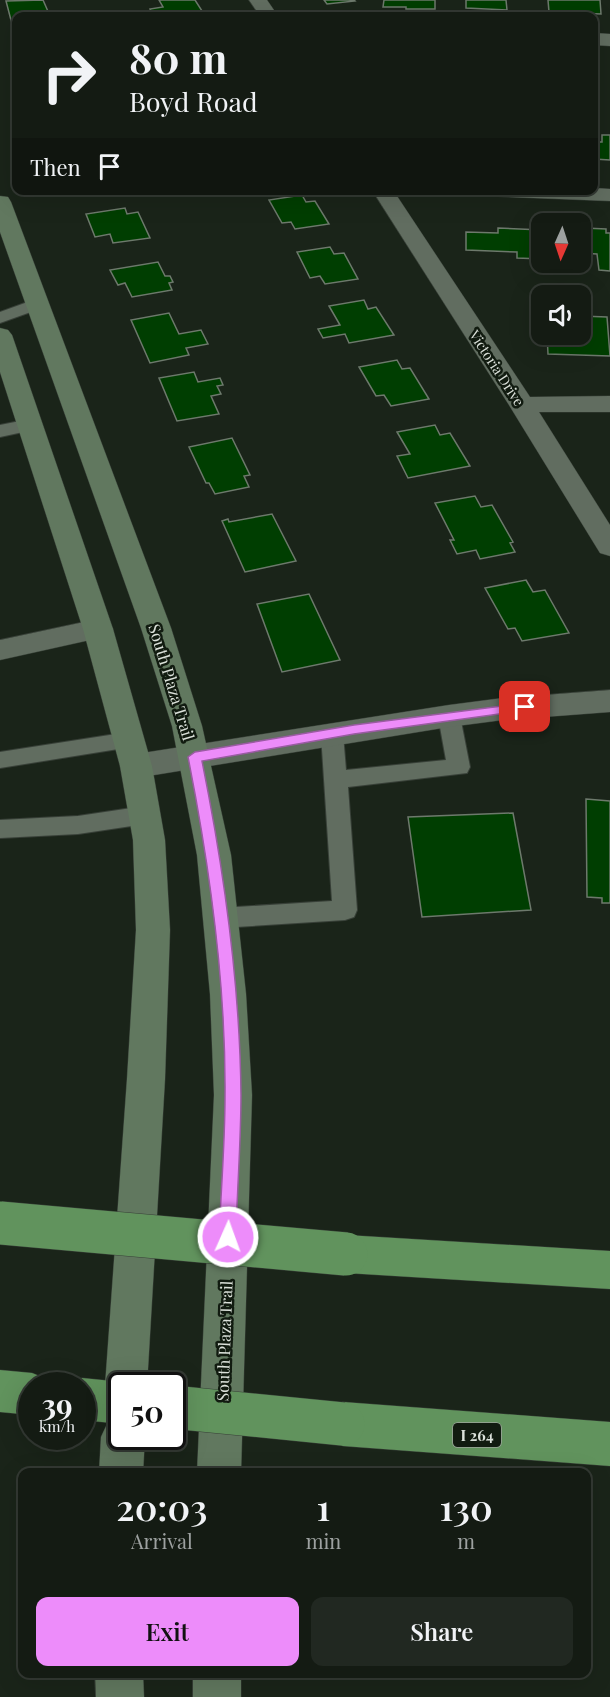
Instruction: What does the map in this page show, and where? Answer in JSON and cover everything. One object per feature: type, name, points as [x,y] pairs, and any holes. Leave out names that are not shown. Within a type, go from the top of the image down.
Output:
[{"type":"highway","points":[[0,1222],[346,1254],[610,1270]]},
{"type":"highway","name":"I 264","points":[[186,1408],[343,1424],[610,1444]]},
{"type":"main road","name":"South Plaza Trail","points":[[0,202],[156,628],[195,757],[214,855],[228,994],[233,1095],[219,1468]]},
{"type":"main road","points":[[0,335],[98,628],[133,753],[149,840],[153,930],[127,1372]]},
{"type":"main road","points":[[121,1468],[122,1450]]},
{"type":"main road","points":[[119,1678],[120,1697]]},
{"type":"main road","points":[[217,1678],[217,1697]]},
{"type":"street","name":"Victoria Drive","points":[[385,195],[522,405],[610,547]]},
{"type":"street","points":[[522,405],[610,405]]},
{"type":"street","points":[[0,650],[98,628]]},
{"type":"street","points":[[133,753],[195,757],[450,716],[503,709],[610,701]]},
{"type":"lane","points":[[0,318],[36,304]]},
{"type":"lane","points":[[0,431],[30,425]]},
{"type":"lane","points":[[335,780],[459,767],[450,716]]},
{"type":"lane","points":[[220,918],[345,910],[332,734]]},
{"type":"lane","points":[[0,760],[133,753]]},
{"type":"lane","points":[[0,829],[78,825],[145,815]]},
{"type":"building","points":[[43,0],[48,12],[12,12],[12,24],[6,1]]},
{"type":"building","points":[[159,0],[195,0],[203,12],[152,12],[150,9],[163,7]]},
{"type":"building","points":[[324,0],[354,0],[355,1],[327,4]]},
{"type":"building","points":[[384,0],[435,0],[435,9],[383,7]]},
{"type":"building","points":[[466,0],[506,0],[507,10],[466,8]]},
{"type":"building","points":[[548,0],[600,0],[601,14],[598,12],[549,12]]},
{"type":"building","points":[[602,135],[610,135],[610,160],[598,159],[598,142],[602,142]]},
{"type":"building","points":[[302,195],[306,202],[315,201],[329,224],[295,229],[291,222],[282,223],[269,200]]},
{"type":"building","points":[[125,208],[127,214],[138,212],[150,238],[113,243],[110,234],[95,237],[86,214]]},
{"type":"building","points":[[498,228],[531,230],[531,259],[517,258],[517,252],[466,250],[466,232],[498,233]]},
{"type":"building","points":[[591,228],[606,229],[606,233],[610,233],[610,271],[599,270],[597,254],[591,254]]},
{"type":"building","points":[[330,247],[334,254],[344,253],[358,279],[325,284],[320,276],[310,278],[297,252]]},
{"type":"building","points":[[158,262],[165,276],[170,276],[173,282],[169,283],[172,290],[132,297],[125,283],[118,285],[110,270]]},
{"type":"building","points":[[364,300],[368,309],[376,307],[394,335],[349,343],[345,334],[323,338],[318,329],[340,325],[329,306]]},
{"type":"building","points":[[169,313],[179,334],[201,330],[208,344],[186,348],[189,355],[150,363],[131,320]]},
{"type":"building","points":[[591,316],[607,317],[610,356],[548,354],[548,345],[591,345]]},
{"type":"building","points":[[397,360],[402,369],[410,368],[429,399],[391,406],[384,395],[376,396],[359,367]]},
{"type":"building","points":[[194,372],[198,382],[220,378],[223,385],[217,386],[221,394],[211,396],[219,414],[177,421],[159,378]]},
{"type":"building","points":[[435,425],[440,435],[450,433],[470,466],[408,478],[397,456],[410,454],[397,432]]},
{"type":"building","points":[[232,438],[250,475],[244,476],[249,487],[215,494],[209,483],[206,483],[189,447]]},
{"type":"building","points":[[475,496],[481,507],[492,505],[513,542],[510,543],[515,552],[480,559],[476,550],[457,554],[450,540],[454,540],[435,503]]},
{"type":"building","points":[[272,514],[296,561],[245,572],[222,521],[228,519],[229,522]]},
{"type":"building","points":[[526,580],[533,592],[545,590],[569,633],[522,641],[515,628],[508,629],[485,588]]},
{"type":"building","points":[[309,594],[340,660],[282,672],[257,604]]},
{"type":"building","points":[[586,799],[610,801],[610,903],[602,903],[602,898],[587,897]]},
{"type":"building","points":[[513,813],[531,910],[422,917],[408,817]]},
{"type":"route","points":[[228,1237],[233,1095],[228,994],[214,855],[195,757],[354,730],[525,707]]}]
